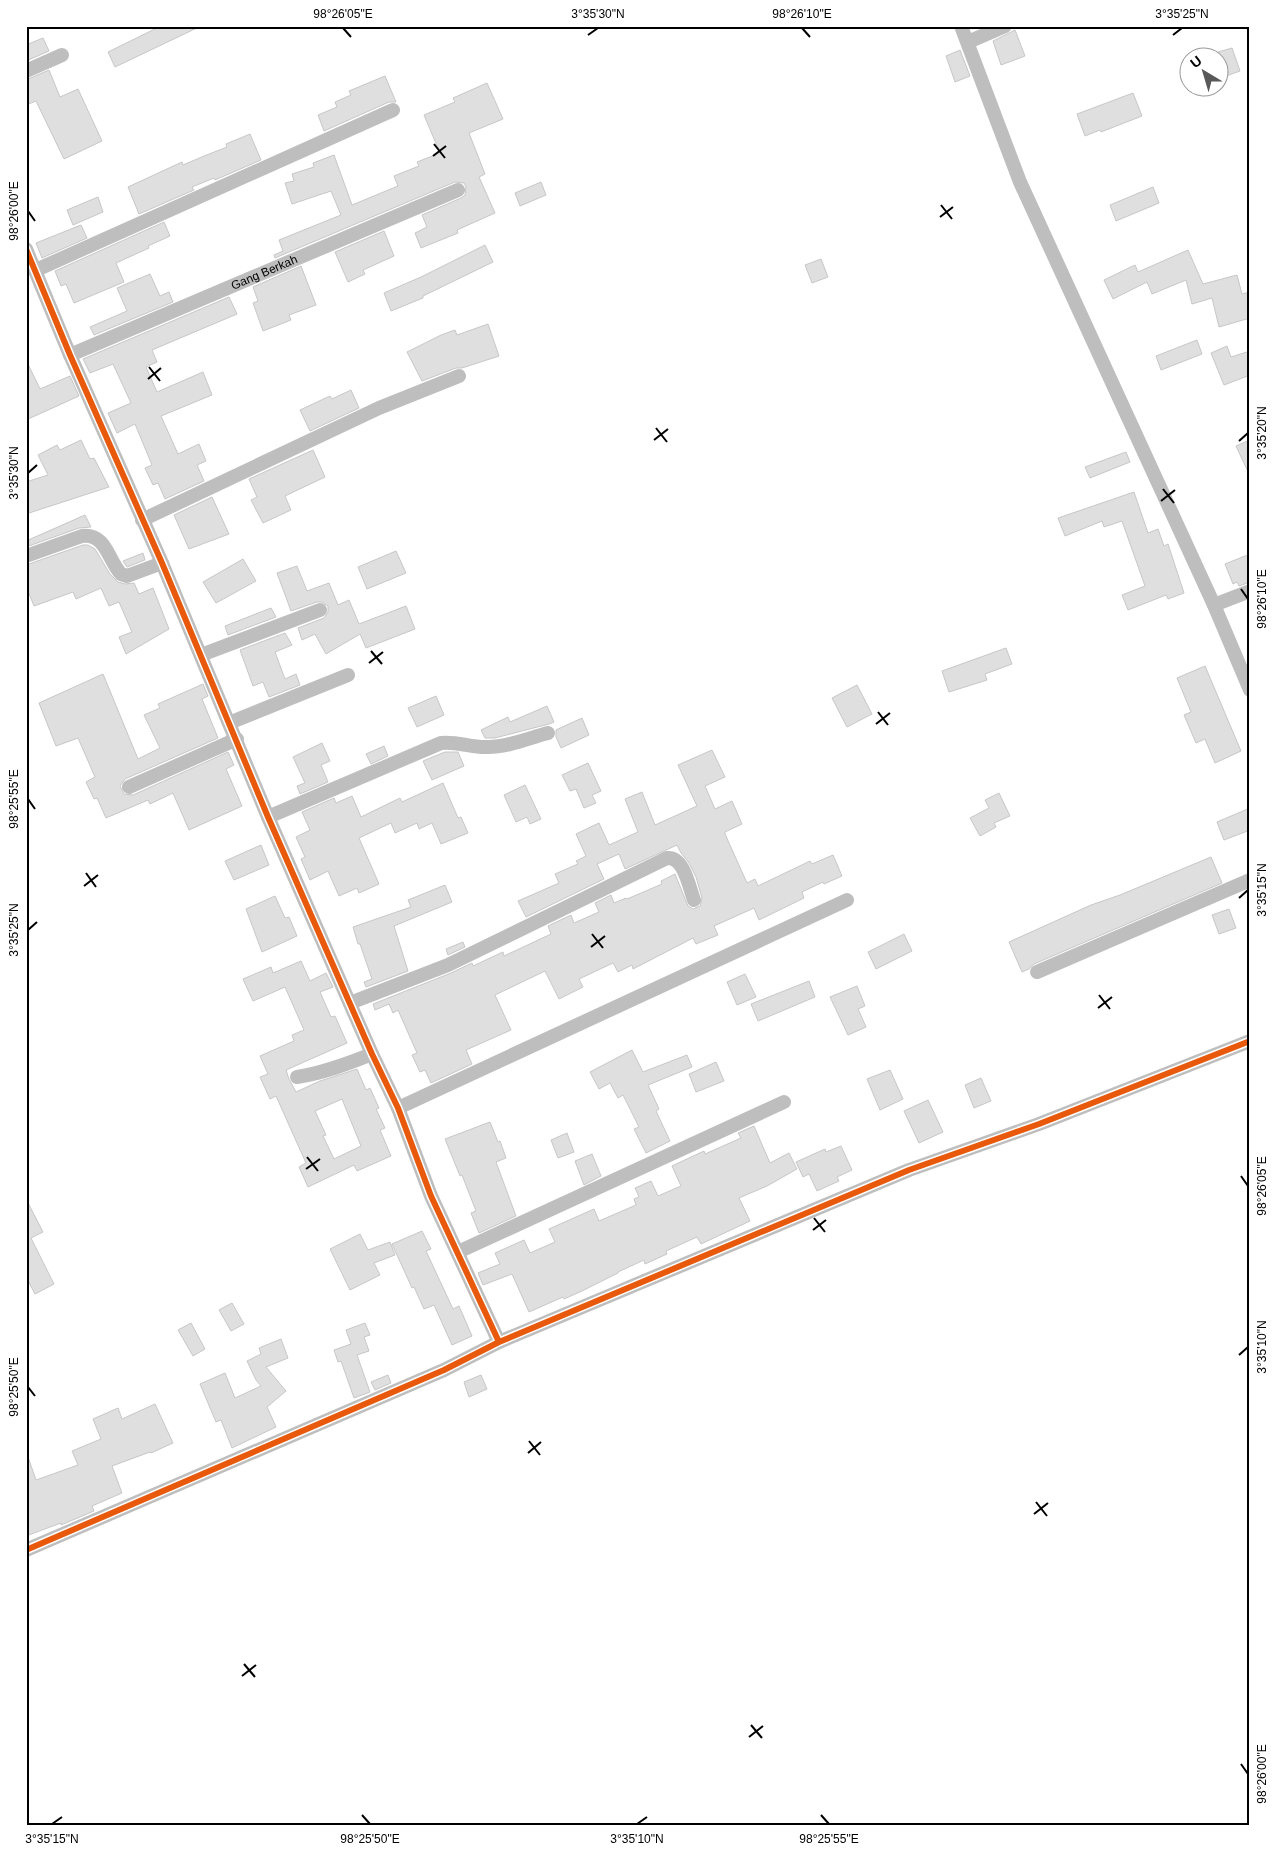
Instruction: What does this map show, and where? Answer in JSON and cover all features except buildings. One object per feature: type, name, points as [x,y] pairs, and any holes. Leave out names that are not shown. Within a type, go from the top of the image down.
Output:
[{"type":"street","points":[[961,26],[1020,182],[1248,684]]},
{"type":"street","points":[[968,42],[1005,26]]},
{"type":"street","points":[[26,70],[62,55]]},
{"type":"street","points":[[36,270],[392,110]]},
{"type":"street","name":"Gang Berkah","points":[[70,355],[458,190]]},
{"type":"street","points":[[26,249],[70,355],[237,739],[268,817],[372,1054],[398,1108],[432,1196],[499,1342]]},
{"type":"street","points":[[142,520],[370,412],[459,376]]},
{"type":"street","points":[[26,556],[82,536],[90,535],[101,541],[121,574],[127,576],[162,563]]},
{"type":"street","points":[[1214,606],[1250,591]]},
{"type":"street","points":[[201,655],[320,610]]},
{"type":"street","points":[[229,723],[348,675]]},
{"type":"street","points":[[268,817],[441,744],[451,742],[486,748],[502,746],[548,733]]},
{"type":"street","points":[[129,786],[237,739]]},
{"type":"street","points":[[350,1003],[448,965],[667,858],[673,857],[677,859],[682,866],[694,900]]},
{"type":"street","points":[[1037,972],[1250,880]]},
{"type":"street","points":[[398,1108],[847,900]]},
{"type":"street","points":[[26,1550],[435,1374],[499,1342],[909,1170],[1039,1124],[1250,1041]]},
{"type":"street","points":[[296,1077],[334,1069],[372,1054]]},
{"type":"street","points":[[458,1252],[784,1102]]},
{"type":"cycle path","points":[[26,249],[70,355],[162,563],[268,817],[372,1054],[398,1108],[431,1196],[499,1342]]},
{"type":"cycle path","points":[[26,1550],[444,1370],[499,1342],[909,1170],[1039,1124],[1250,1041]]}]
